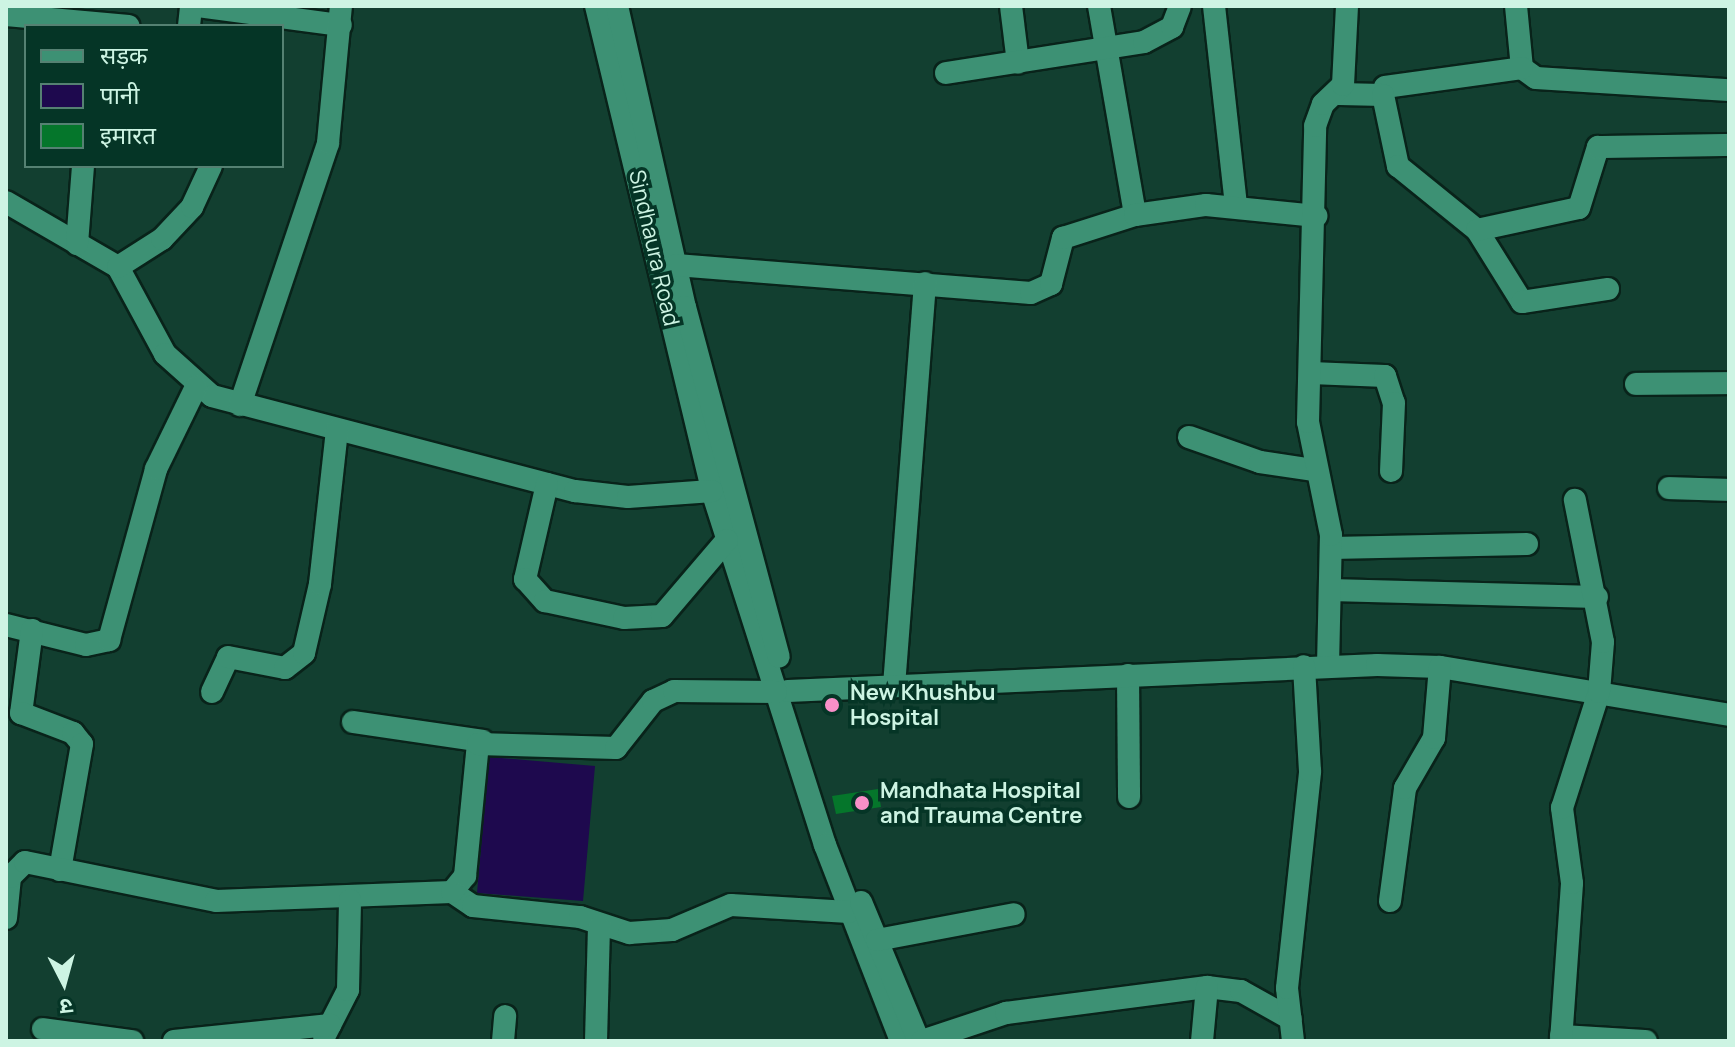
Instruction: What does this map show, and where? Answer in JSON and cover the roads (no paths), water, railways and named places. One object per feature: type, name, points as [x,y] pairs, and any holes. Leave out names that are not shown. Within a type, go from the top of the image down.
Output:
[{"type":"street","points":[[198,6],[258,20],[341,16],[328,143],[240,405]]},
{"type":"street","name":"Sindhaura Road","points":[[596,6],[712,491],[782,691]]},
{"type":"street","points":[[617,6],[676,265],[782,691],[849,912],[901,1041]]},
{"type":"street","points":[[1011,6],[1018,63]]},
{"type":"street","points":[[1099,6],[1103,49],[1135,215]]},
{"type":"street","points":[[946,73],[1161,37],[1180,6]]},
{"type":"street","points":[[1214,6],[1236,206]]},
{"type":"street","points":[[1339,94],[1347,6]]},
{"type":"street","points":[[1516,6],[1522,68]]},
{"type":"street","points":[[6,15],[107,24]]},
{"type":"street","points":[[1385,87],[1522,68],[1548,81],[1729,90]]},
{"type":"street","points":[[1328,666],[1331,548],[1314,470],[1311,373],[1317,113],[1339,94],[1383,95],[1398,166],[1477,230],[1522,302],[1608,289]]},
{"type":"street","points":[[1477,230],[1579,208],[1598,147],[1729,145]]},
{"type":"street","points":[[77,244],[83,168]]},
{"type":"street","points":[[118,267],[162,239],[192,207],[210,168]]},
{"type":"street","points":[[6,202],[118,267],[165,354],[196,387],[240,405],[547,484],[628,497],[712,491]]},
{"type":"street","points":[[676,265],[1043,290],[1056,275],[1063,238],[1135,215],[1236,206],[1316,216]]},
{"type":"street","points":[[894,686],[925,283]]},
{"type":"street","points":[[1311,373],[1385,376],[1394,403],[1391,471]]},
{"type":"street","points":[[1636,384],[1729,383]]},
{"type":"street","points":[[6,625],[86,645],[109,640],[156,469],[196,387]]},
{"type":"street","points":[[212,692],[228,657],[285,668],[304,653],[320,584],[337,430]]},
{"type":"street","points":[[1189,437],[1260,462],[1314,470]]},
{"type":"street","points":[[547,484],[525,579],[545,601],[624,618],[662,616],[727,540]]},
{"type":"street","points":[[1669,488],[1729,490]]},
{"type":"street","points":[[1575,500],[1597,597],[1599,692],[1562,808],[1572,895],[1561,1038],[1646,1041]]},
{"type":"street","points":[[1331,548],[1527,544]]},
{"type":"street","points":[[1330,590],[1597,597]]},
{"type":"street","points":[[32,630],[21,713],[79,736],[82,744],[60,870]]},
{"type":"street","points":[[1292,1030],[1287,988],[1310,771],[1304,666]]},
{"type":"street","points":[[353,722],[483,741],[616,748],[653,701],[674,691],[782,691],[1304,666],[1440,667],[1599,692],[1729,720]]},
{"type":"street","points":[[1390,901],[1405,788],[1434,738],[1440,667]]},
{"type":"street","points":[[1128,675],[1129,797]]},
{"type":"street","points":[[782,691],[877,940],[920,1041],[1006,1013],[1207,987],[1241,991],[1292,1030]]},
{"type":"street","points":[[452,892],[465,876],[476,750],[483,741]]},
{"type":"street","points":[[6,918],[18,863],[216,901],[350,900],[452,892],[473,906],[580,917],[599,927],[672,930],[731,905],[849,912]]},
{"type":"street","points":[[174,1041],[326,1033],[348,990],[350,900]]},
{"type":"street","points":[[877,940],[1014,914]]},
{"type":"street","points":[[596,1041],[599,927]]},
{"type":"street","points":[[1202,1041],[1207,987]]},
{"type":"street","points":[[503,1041],[505,1016]]},
{"type":"street","points":[[43,1029],[132,1041]]},
{"type":"water","points":[[489,757],[595,766],[583,901],[477,893]]},
{"type":"place","name":"New Khushbu Hospital","points":[[832,705]]},
{"type":"place","name":"Mandhata Hospital and Trauma Centre","points":[[862,803]]}]
